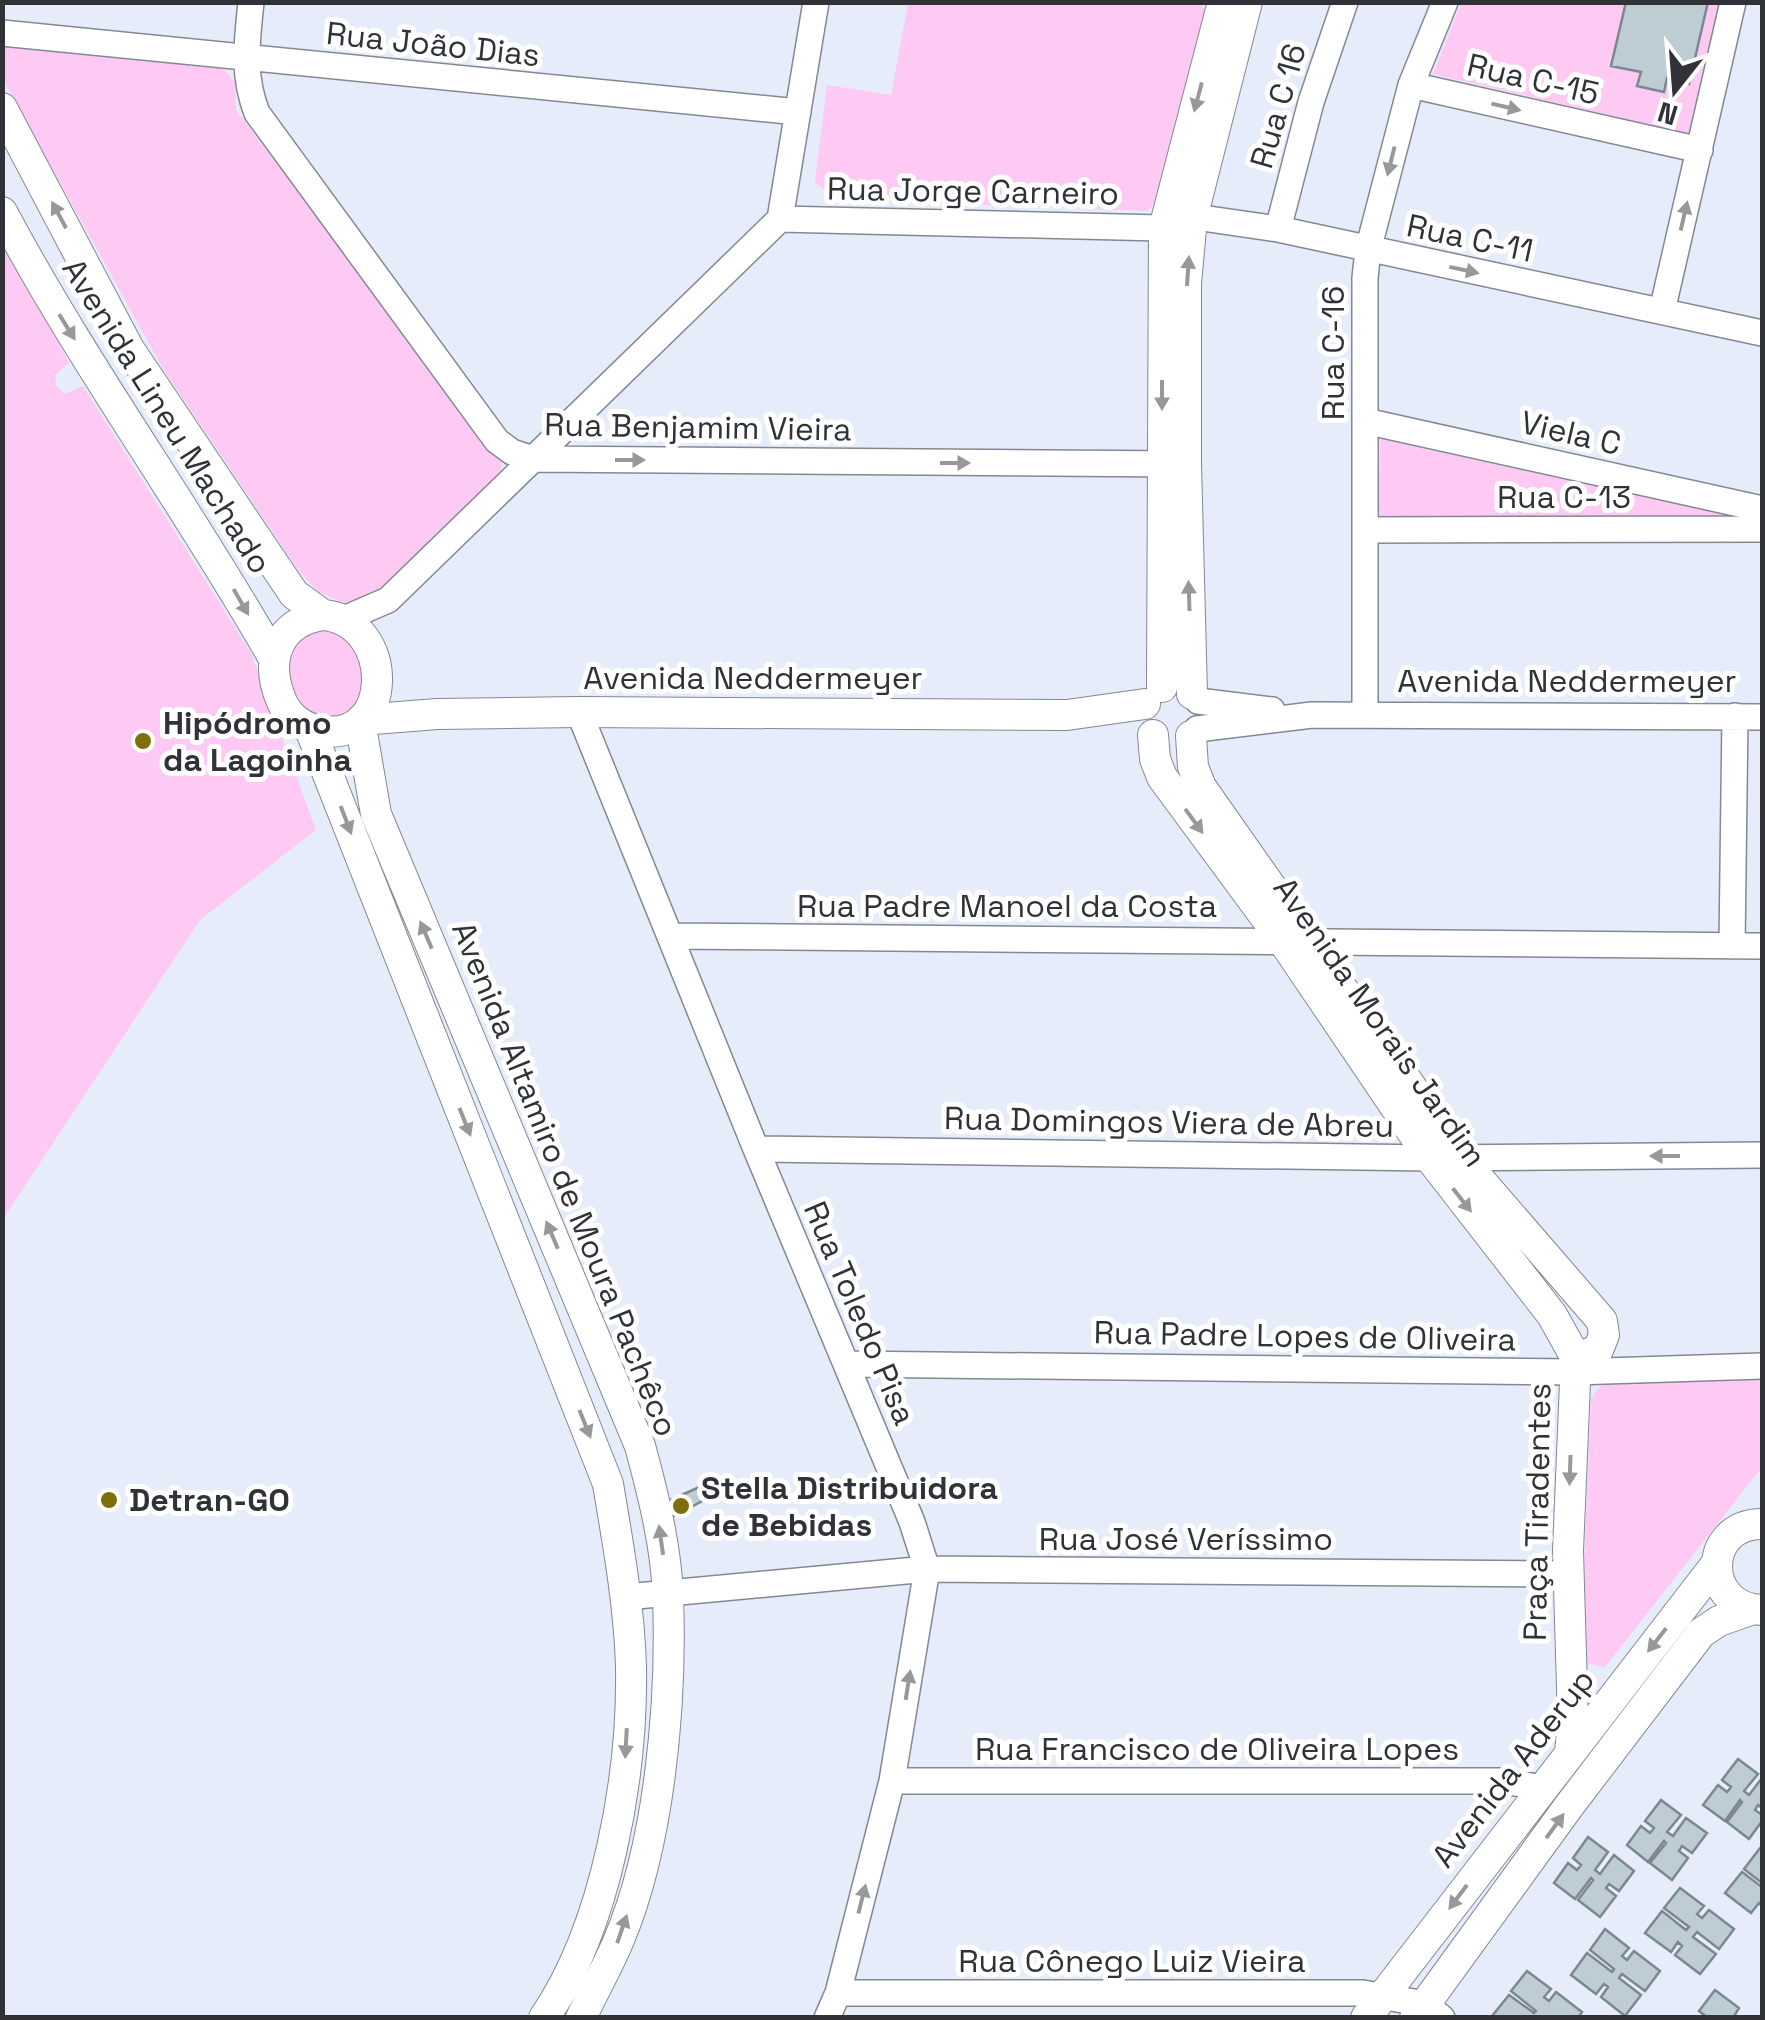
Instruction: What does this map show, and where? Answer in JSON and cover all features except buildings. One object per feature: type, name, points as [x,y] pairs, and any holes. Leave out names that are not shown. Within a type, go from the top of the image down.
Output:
[{"type":"main road","points":[[1174,464],[1178,223],[1223,2]]},
{"type":"main road","points":[[1178,223],[1247,2]]},
{"type":"main road","name":"Avenida Lineu Machado","points":[[2,108],[130,349],[294,594],[334,617]]},
{"type":"main road","name":"Avenida Lineu Machado","points":[[2,212],[42,286],[220,565],[273,657]]},
{"type":"main road","points":[[92,366],[130,349]]},
{"type":"main road","name":"Avenida Morais Jardim","points":[[1174,464],[1152,713],[1155,759],[1162,777],[1298,941],[1461,1158],[1593,1308],[1602,1322],[1604,1335],[1598,1350],[1572,1358],[1552,1315],[1430,1158],[1298,941],[1202,787],[1192,767],[1194,715],[1174,464]]},
{"type":"main road","points":[[309,617],[334,617],[368,644],[379,682],[377,696],[360,721],[345,730],[327,732],[310,729],[293,718],[281,700],[274,674],[273,657],[286,632],[309,617]]},
{"type":"main road","name":"Avenida Neddermeyer","points":[[379,682],[404,700],[437,714]]},
{"type":"main road","points":[[1178,686],[1194,715],[1176,742],[1152,713],[1178,686]]},
{"type":"main road","name":"Avenida Neddermeyer","points":[[360,721],[437,714],[579,712],[1152,713]]},
{"type":"main road","name":"Avenida Altamiro de Moura Pachêco","points":[[360,721],[376,814],[640,1446],[656,1508],[668,1594],[666,1719],[647,1852],[620,1940],[581,2018]]},
{"type":"main road","points":[[310,729],[608,1484],[626,1597],[631,1668],[625,1772],[612,1850],[586,1933],[544,2018]]},
{"type":"main road","name":"Praça Tiradentes","points":[[1570,1752],[1572,1358]]},
{"type":"main road","name":"Avenida Aderup","points":[[1375,2006],[1716,1562],[1724,1542],[1753,1526],[1762,1499]]},
{"type":"main road","name":"Avenida Aderup","points":[[1716,1562],[1722,1588],[1730,1598],[1758,1610]]},
{"type":"main road","name":"Avenida Aderup","points":[[1427,2013],[1568,1806],[1701,1633],[1718,1621],[1758,1610]]},
{"type":"street","name":"Rua Benjamim Vieira","points":[[251,2],[245,58],[248,88],[257,113],[498,441],[512,452],[533,459],[1174,464]]},
{"type":"street","points":[[368,644],[388,600],[780,220],[816,2]]},
{"type":"street","name":"Rua C 16","points":[[1278,230],[1310,102],[1345,2]]},
{"type":"street","name":"Rua C-16","points":[[1366,715],[1368,250],[1410,85],[1445,2]]},
{"type":"street","points":[[1662,311],[1733,2]]},
{"type":"street","name":"Rua João Dias","points":[[2,32],[798,112]]},
{"type":"street","name":"Rua C-15","points":[[1410,85],[1700,150]]},
{"type":"street","name":"Rua Jorge Carneiro","points":[[780,220],[1178,223]]},
{"type":"street","name":"Rua C-11","points":[[1178,223],[1278,230],[1762,333]]},
{"type":"street","name":"Viela C","points":[[1365,420],[1762,509]]},
{"type":"street","name":"Rua C-13","points":[[1365,530],[1762,530]]},
{"type":"street","points":[[334,617],[388,600]]},
{"type":"street","points":[[1732,946],[1754,711]]},
{"type":"street","name":"Avenida Neddermeyer","points":[[1194,715],[1754,711]]},
{"type":"street","name":"Rua Toledo Pisa","points":[[579,712],[912,1522],[926,1570],[892,1781],[838,1994],[827,2018]]},
{"type":"street","name":"Rua Padre Manoel da Costa","points":[[670,936],[1762,946]]},
{"type":"street","name":"Rua Domingos Viera de Abreu","points":[[756,1149],[1430,1158],[1762,1156]]},
{"type":"street","name":"Rua Padre Lopes de Oliveira","points":[[847,1364],[1572,1358],[1762,1366]]},
{"type":"street","name":"Rua José Veríssimo","points":[[626,1597],[926,1570],[1568,1574]]},
{"type":"street","name":"Rua Francisco de Oliveira Lopes","points":[[892,1781],[1505,1781],[1541,1788]]},
{"type":"street","name":"Rua Cônego Luiz Vieira","points":[[838,1994],[1112,1995],[1375,2006],[1427,2013]]},
{"type":"street","points":[[1096,2018],[1112,1995]]},
{"type":"shaded area","points":[[1198,2],[1211,15],[1162,196],[1147,211],[835,199],[815,182],[827,85],[891,95],[908,3]]},
{"type":"shaded area","points":[[1461,3],[1720,3],[1691,134],[1433,74]]},
{"type":"shaded area","points":[[2,36],[216,59],[235,83],[236,110],[502,458],[501,477],[378,593],[344,603],[319,592],[299,571],[163,369],[3,79]]},
{"type":"shaded area","name":"Hipódromo da Lagoinha","points":[[2,234],[69,363],[55,375],[56,386],[65,394],[83,386],[251,653],[316,830],[200,920],[3,1219]]},
{"type":"shaded area","points":[[1380,439],[1760,522],[1379,517]]},
{"type":"shaded area","points":[[313,621],[365,647],[362,709],[327,726],[294,703],[285,646]]},
{"type":"shaded area","points":[[1607,1377],[1762,1377],[1762,1467],[1605,1667],[1580,1662],[1591,1398]]},
{"type":"place","name":"Hipódromo da Lagoinha","points":[[143,741]]},
{"type":"place","name":"Detran-GO","points":[[109,1500]]},
{"type":"place","name":"Stella Distribuidora de Bebidas","points":[[681,1506]]}]
